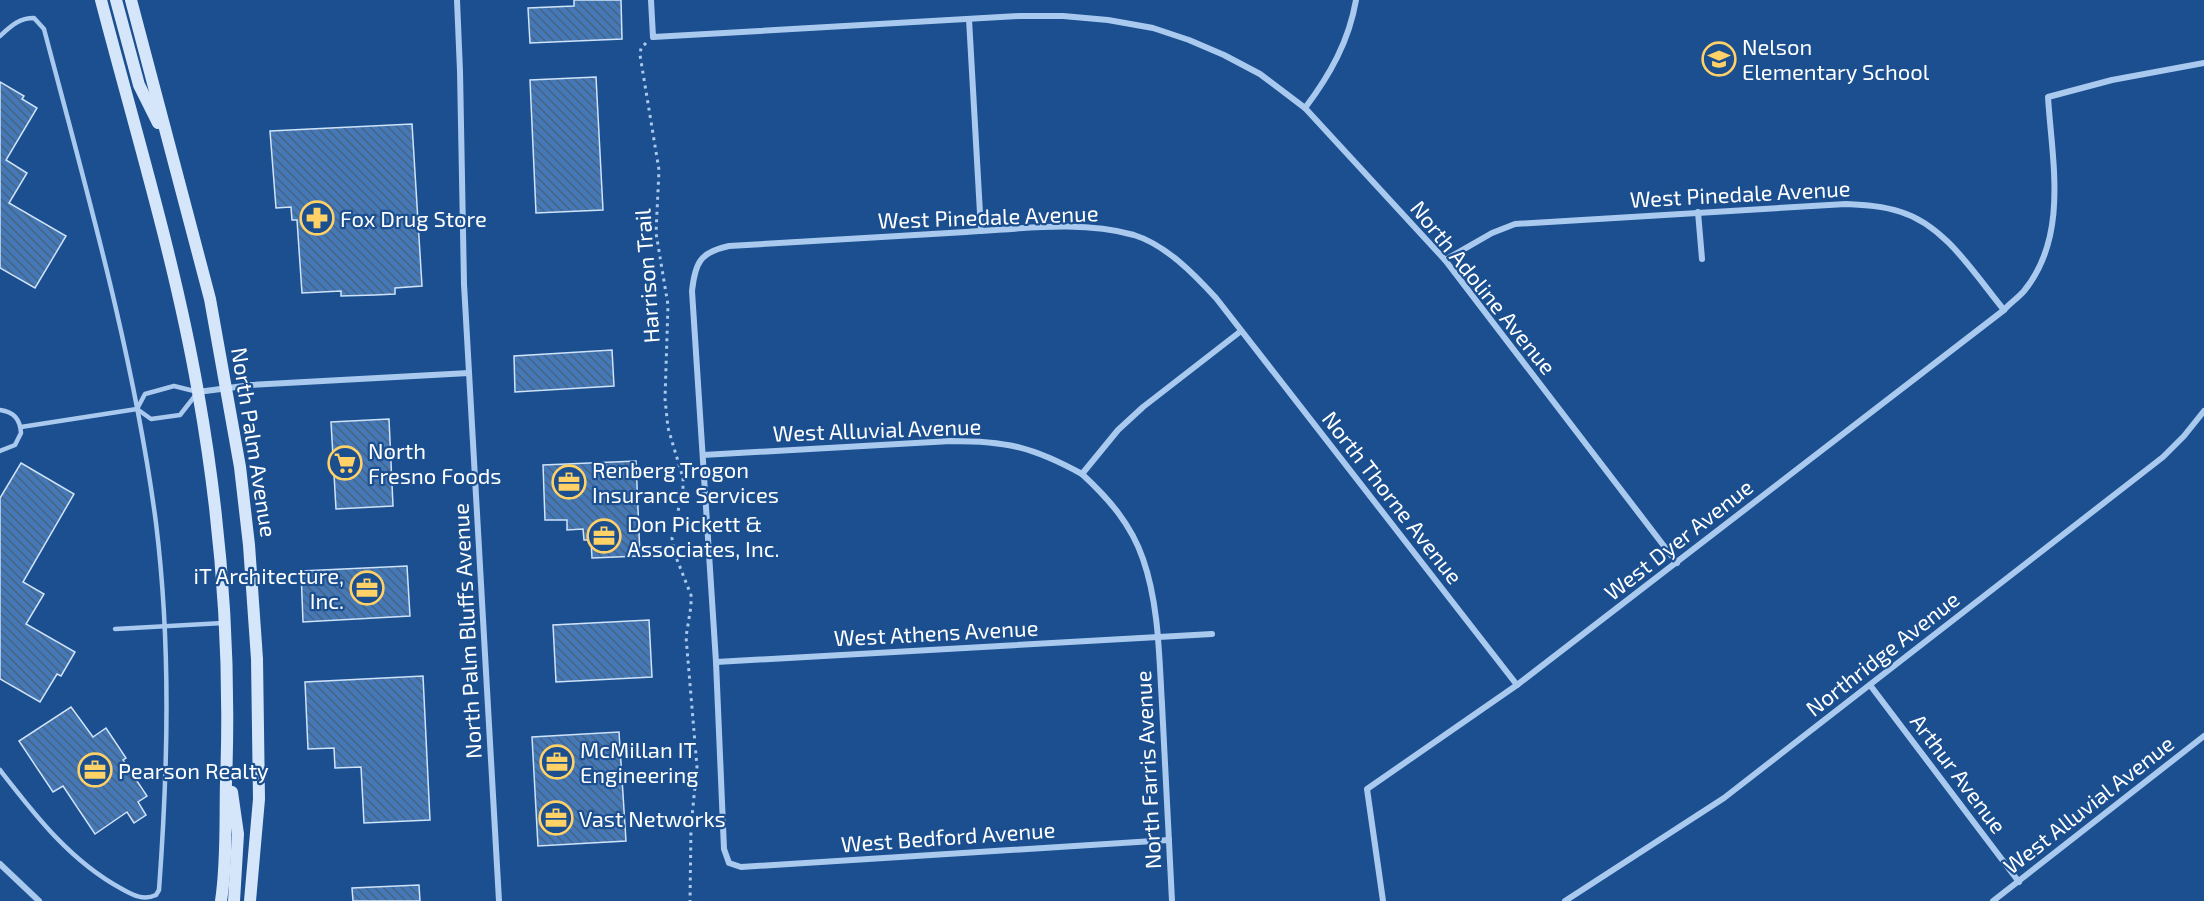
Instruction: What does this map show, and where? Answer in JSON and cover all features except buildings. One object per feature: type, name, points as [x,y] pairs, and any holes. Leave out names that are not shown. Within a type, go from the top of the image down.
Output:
[{"type":"main road","points":[[100,0],[172,269],[198,392],[217,521],[225,623],[227,761],[221,901]]},
{"type":"main road","points":[[116,0],[139,85],[171,148]]},
{"type":"main road","name":"North Palm Avenue","points":[[131,0],[210,299],[240,467],[255,615],[259,799],[250,901]]},
{"type":"main road","points":[[227,761],[238,834],[234,901]]},
{"type":"street","name":"North Palm Bluffs Avenue","points":[[457,0],[464,284],[499,901]]},
{"type":"street","points":[[651,0],[651,39]]},
{"type":"street","points":[[1305,108],[1329,73],[1347,38],[1356,0]]},
{"type":"street","name":"North Adoline Avenue","points":[[651,39],[969,19],[1063,16],[1108,20],[1153,28],[1190,40],[1224,55],[1260,74],[1305,108],[1445,260],[1677,563]]},
{"type":"street","points":[[969,19],[981,231]]},
{"type":"street","name":"West Dyer Avenue","points":[[1383,901],[1367,789],[1517,685],[2004,310],[2024,291],[2045,256],[2052,230],[2054,195],[2048,97],[2112,80],[2204,63]]},
{"type":"street","name":"West Pinedale Avenue","points":[[1445,260],[1484,237],[1515,224],[1846,204],[1880,207],[1902,212],[1922,221],[1940,234],[2004,310]]},
{"type":"street","points":[[1698,212],[1702,259]]},
{"type":"street","name":"West Pinedale Avenue","points":[[704,456],[692,291],[694,273],[700,259],[712,249],[729,246],[981,231],[1083,227],[1109,230],[1136,236],[1164,251],[1190,270],[1216,298],[1241,331]]},
{"type":"street","points":[[1082,474],[1118,430],[1143,406],[1241,331]]},
{"type":"street","name":"North Thorne Avenue","points":[[1241,331],[1517,685]]},
{"type":"street","points":[[198,392],[251,385],[469,373]]},
{"type":"street","name":"Northridge Avenue","points":[[1565,901],[1724,798],[2163,457],[2204,411]]},
{"type":"street","name":"West Alluvial Avenue","points":[[704,456],[951,441],[987,441],[1025,448],[1055,459],[1082,474]]},
{"type":"street","points":[[704,456],[716,662]]},
{"type":"street","name":"North Farris Avenue","points":[[1082,474],[1108,499],[1128,525],[1143,558],[1152,590],[1158,638],[1172,901]]},
{"type":"street","name":"North Farris Avenue","points":[[1158,638],[1212,634]]},
{"type":"street","name":"West Athens Avenue","points":[[716,662],[1158,638]]},
{"type":"street","name":"West Bedford Avenue","points":[[716,662],[724,849],[729,863],[741,867],[1169,840]]},
{"type":"street","name":"Arthur Avenue","points":[[1870,686],[2019,882]]},
{"type":"street","name":"West Alluvial Avenue","points":[[1993,901],[2204,735]]},
{"type":"street","points":[[0,864],[39,901]]},
{"type":"lane","points":[[0,36],[15,22],[25,18],[34,18],[44,29],[100,244],[137,409],[156,524],[165,627],[168,726],[165,811],[159,890],[156,895],[144,899],[136,897],[103,879],[82,863],[65,848],[0,770]]},
{"type":"lane","points":[[21,427],[137,409],[151,419],[180,415],[198,392],[174,386],[145,394],[137,409]]},
{"type":"lane","points":[[0,410],[13,414],[21,427],[19,440],[15,445],[10,449],[0,451]]},
{"type":"lane","points":[[115,629],[225,623]]},
{"type":"path","name":"Harrison Trail","points":[[651,39],[641,48],[640,56],[659,170],[656,233],[668,305],[665,399],[668,428],[683,478],[683,489],[672,538],[674,552],[688,588],[691,606],[686,637],[697,767],[692,826],[690,901]]},
{"type":"place","name":"Nelson Elementary School","points":[[1719,59]]},
{"type":"place","name":"Fox Drug Store","points":[[317,218]]},
{"type":"place","name":"North Fresno Foods","points":[[345,463]]},
{"type":"place","name":"Renberg Trogon Insurance Services","points":[[569,482]]},
{"type":"place","name":"Don Pickett & Associates, Inc.","points":[[604,536]]},
{"type":"place","name":"iT Architecture, Inc.","points":[[367,588]]},
{"type":"place","name":"McMillan IT Engineering","points":[[557,762]]},
{"type":"place","name":"Pearson Realty","points":[[95,770]]},
{"type":"place","name":"Vast Networks","points":[[556,818]]}]
